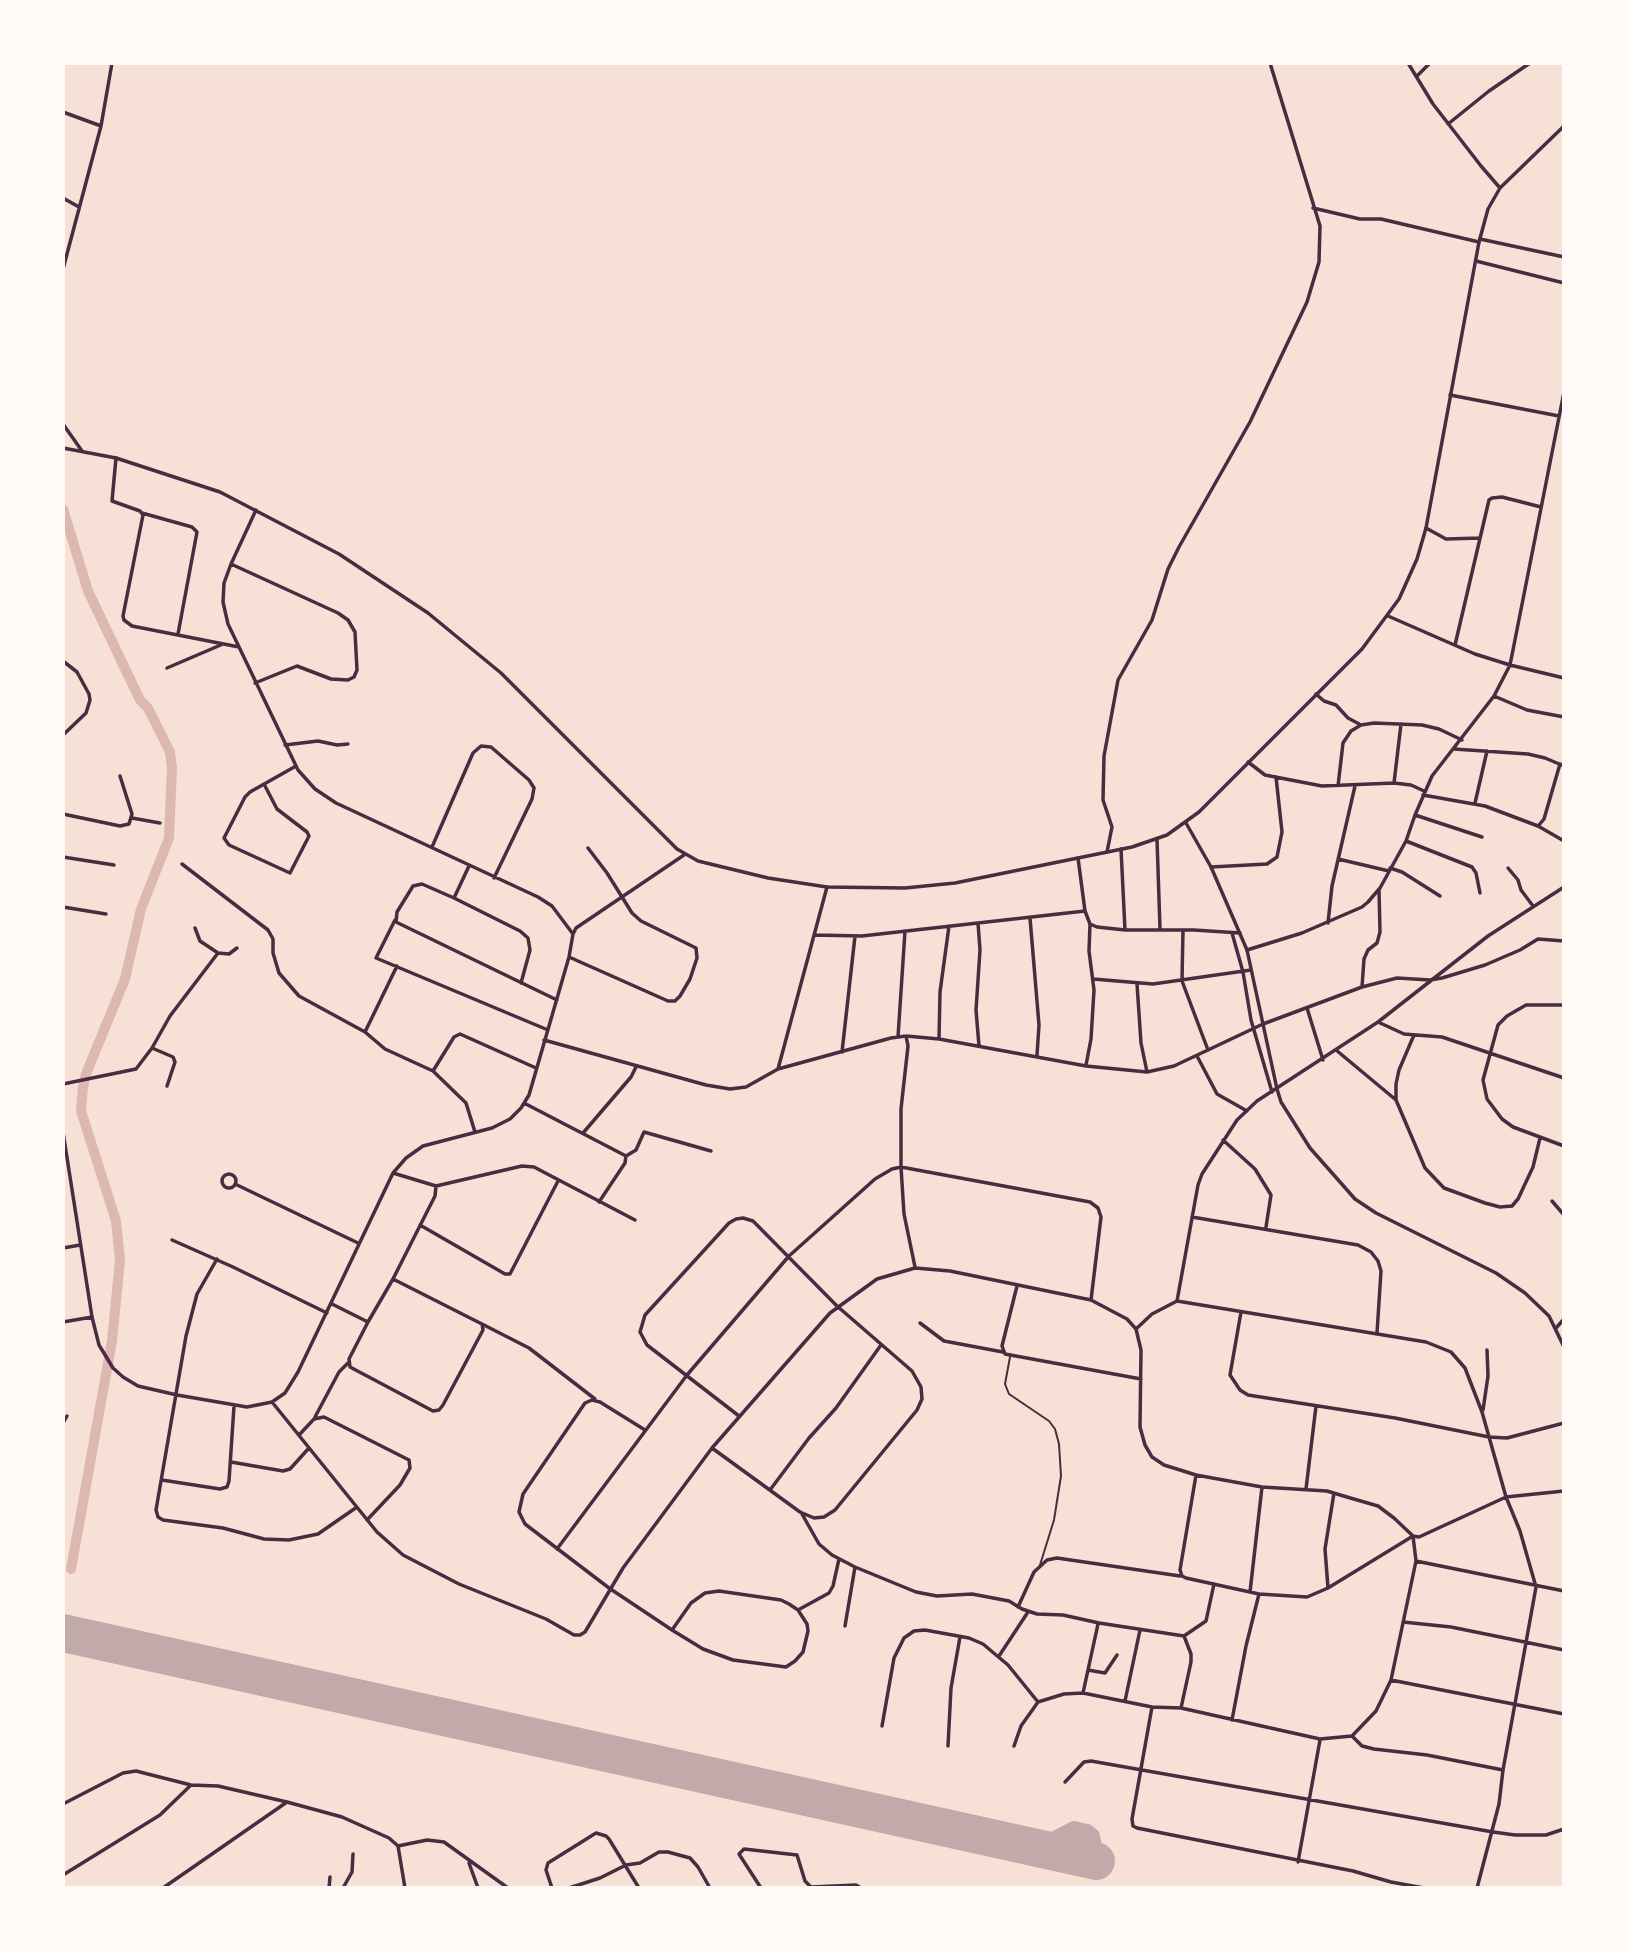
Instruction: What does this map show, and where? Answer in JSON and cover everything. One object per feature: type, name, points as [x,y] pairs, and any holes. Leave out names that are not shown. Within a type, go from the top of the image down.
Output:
[{"type":"street","points":[[63,270],[64,256],[101,126],[112,63]]},
{"type":"street","points":[[1107,852],[1112,827],[1103,800],[1104,756],[1116,687],[1152,620],[1168,569],[1250,422],[1307,302],[1319,262],[1320,226],[1270,63]]},
{"type":"street","points":[[1408,63],[1448,124],[1500,188]]},
{"type":"street","points":[[1417,76],[1430,63]]},
{"type":"street","points":[[1448,124],[1530,63]]},
{"type":"street","points":[[63,112],[101,126]]},
{"type":"street","points":[[63,447],[117,458],[220,492],[339,554],[428,613],[501,673],[684,855],[698,861],[768,878],[827,887],[905,888],[955,883],[1107,852],[1157,839],[1186,823],[1362,649],[1388,616],[1409,582],[1426,528],[1479,241],[1488,209],[1500,188],[1564,127]]},
{"type":"street","points":[[63,198],[79,207]]},
{"type":"street","points":[[1313,208],[1360,219],[1381,219],[1564,257]]},
{"type":"street","points":[[1476,261],[1564,283]]},
{"type":"street","points":[[1247,950],[1328,923],[1362,907],[1380,888],[1406,841],[1424,793],[1443,761],[1462,740],[1493,696],[1510,665],[1564,392]]},
{"type":"street","points":[[1450,395],[1559,416]]},
{"type":"street","points":[[63,424],[82,452]]},
{"type":"street","points":[[117,458],[111,501],[192,527],[197,532],[178,634]]},
{"type":"street","points":[[1455,645],[1486,508],[1492,498],[1509,498],[1541,507]]},
{"type":"street","points":[[256,510],[231,564],[223,602],[228,624],[296,766],[315,789],[336,803],[552,905],[573,934]]},
{"type":"street","points":[[142,513],[123,618],[132,626],[239,647]]},
{"type":"street","points":[[1426,528],[1446,539],[1480,538]]},
{"type":"street","points":[[231,564],[338,613],[348,621],[355,632],[357,670],[354,677],[348,680],[331,680],[297,666],[255,683]]},
{"type":"street","points":[[1388,616],[1510,665],[1564,678]]},
{"type":"street","points":[[167,668],[223,644]]},
{"type":"street","points":[[63,661],[77,672],[90,700],[86,713],[63,735]]},
{"type":"street","points":[[1316,694],[1362,725]]},
{"type":"street","points":[[1493,696],[1527,710],[1564,717]]},
{"type":"street","points":[[1338,787],[1343,743],[1351,731],[1362,725],[1374,723],[1430,726],[1462,740]]},
{"type":"street","points":[[1394,783],[1401,724]]},
{"type":"street","points":[[285,745],[318,741],[348,744]]},
{"type":"street","points":[[431,848],[473,753],[481,746],[491,747],[529,780],[534,788],[494,878]]},
{"type":"street","points":[[1454,749],[1528,754],[1563,765],[1544,819],[1538,826]]},
{"type":"street","points":[[1475,803],[1486,751]]},
{"type":"street","points":[[1248,762],[1265,775],[1322,786],[1394,783],[1411,785],[1424,793],[1475,803],[1538,826],[1564,841]]},
{"type":"street","points":[[264,784],[277,809],[309,836],[290,873],[224,841],[225,834],[245,797],[264,784],[296,766]]},
{"type":"street","points":[[63,814],[120,826],[129,824],[132,817],[120,776]]},
{"type":"street","points":[[1211,867],[1267,864],[1277,857],[1282,832],[1276,777]]},
{"type":"street","points":[[1328,923],[1332,886],[1355,786]]},
{"type":"street","points":[[1415,815],[1482,837]]},
{"type":"street","points":[[132,817],[160,823]]},
{"type":"street","points":[[1186,823],[1211,867],[1247,950],[1277,1089],[1310,1148],[1355,1199],[1376,1213],[1496,1273],[1525,1293],[1549,1316],[1564,1347]]},
{"type":"street","points":[[1157,839],[1160,929]]},
{"type":"street","points":[[1406,841],[1472,867],[1480,893]]},
{"type":"street","points":[[569,957],[668,1001],[675,1001],[680,996],[690,979],[697,958],[696,948],[642,921],[632,913],[588,848]]},
{"type":"street","points":[[1121,849],[1125,930]]},
{"type":"street","points":[[63,1132],[92,1317],[103,1354],[113,1368],[138,1386],[177,1395],[247,1407],[272,1402],[285,1393],[327,1314],[393,1173],[406,1158],[423,1146],[492,1128],[510,1119],[524,1103],[557,1000],[576,928],[684,855]]},
{"type":"street","points":[[63,857],[114,865]]},
{"type":"street","points":[[1078,858],[1085,911],[1090,925],[1093,979],[1091,1040],[1086,1066]]},
{"type":"street","points":[[1338,859],[1402,872],[1440,896]]},
{"type":"street","points":[[182,864],[268,930],[273,939],[273,953],[279,973],[299,996],[365,1032],[385,1049],[433,1071],[466,1102],[475,1132]]},
{"type":"street","points":[[454,898],[469,866]]},
{"type":"street","points":[[1508,868],[1533,906]]},
{"type":"street","points":[[521,983],[530,950],[528,938],[520,931],[454,898],[416,884],[397,912],[376,958],[548,1030]]},
{"type":"street","points":[[778,1069],[827,887]]},
{"type":"street","points":[[1177,1301],[1202,1174],[1223,1140],[1247,1111],[1378,1022],[1488,936],[1564,887]]},
{"type":"street","points":[[1362,987],[1364,959],[1368,950],[1377,943],[1380,932],[1380,888]]},
{"type":"street","points":[[63,907],[106,914]]},
{"type":"street","points":[[815,935],[855,936],[1085,911]]},
{"type":"street","points":[[1030,918],[1039,1025],[1037,1056]]},
{"type":"street","points":[[395,920],[398,924],[557,1000]]},
{"type":"street","points":[[978,923],[980,950],[975,1000],[979,1046]]},
{"type":"street","points":[[1090,925],[1125,930],[1240,933]]},
{"type":"street","points":[[939,1039],[940,992],[949,926]]},
{"type":"street","points":[[195,928],[200,941],[218,953],[229,954],[237,948]]},
{"type":"street","points":[[1183,930],[1182,981],[1208,1050]]},
{"type":"street","points":[[898,1037],[905,931]]},
{"type":"street","points":[[1232,933],[1243,972],[1253,1028],[1272,1092]]},
{"type":"street","points":[[842,1052],[855,936]]},
{"type":"street","points":[[544,1041],[730,1089],[746,1087],[778,1069],[906,1036],[939,1039],[1086,1066],[1147,1072],[1174,1066],[1262,1024],[1362,987],[1397,978],[1430,981],[1485,965],[1538,939],[1564,941]]},
{"type":"street","points":[[63,1084],[136,1069],[152,1048],[170,1016],[218,953]]},
{"type":"street","points":[[365,1032],[397,966]]},
{"type":"street","points":[[1093,979],[1137,984],[1182,981],[1251,970]]},
{"type":"street","points":[[1137,984],[1141,1044],[1147,1072]]},
{"type":"street","points":[[1564,1005],[1538,1004],[1516,1009],[1498,1025],[1483,1080],[1487,1099],[1502,1119],[1513,1127],[1564,1146]]},
{"type":"street","points":[[1307,1008],[1323,1060]]},
{"type":"street","points":[[1378,1022],[1397,1032],[1435,1035],[1564,1078]]},
{"type":"street","points":[[433,1071],[454,1037],[460,1034],[536,1068]]},
{"type":"street","points":[[1396,1100],[1399,1070],[1414,1035]]},
{"type":"street","points":[[906,1036],[908,1046],[901,1110],[901,1167],[904,1214],[915,1268]]},
{"type":"street","points":[[152,1048],[173,1057],[176,1062],[167,1086]]},
{"type":"street","points":[[1336,1050],[1396,1100],[1421,1159],[1433,1178],[1444,1188],[1485,1203],[1512,1206],[1518,1199],[1532,1167],[1540,1138]]},
{"type":"street","points":[[1197,1056],[1217,1094],[1247,1111]]},
{"type":"street","points":[[583,1133],[631,1077],[636,1066]]},
{"type":"street","points":[[524,1103],[626,1156]]},
{"type":"street","points":[[626,1156],[636,1150],[644,1132],[711,1151]]},
{"type":"street","points":[[1223,1140],[1255,1168],[1272,1195],[1266,1228]]},
{"type":"street","points":[[599,1202],[625,1163],[626,1156]]},
{"type":"street","points":[[393,1173],[436,1186],[522,1166],[534,1167],[635,1220]]},
{"type":"street","points":[[557,1549],[687,1375],[789,1256],[875,1180],[892,1169],[901,1167],[1082,1199],[1098,1208],[1101,1217],[1091,1300]]},
{"type":"street","points":[[420,1225],[505,1274],[510,1274],[558,1181]]},
{"type":"street","points":[[235,1184],[358,1243]]},
{"type":"street","points":[[299,1435],[314,1419],[336,1376],[348,1363],[435,1196],[436,1186]]},
{"type":"street","points":[[1552,1201],[1564,1215]]},
{"type":"street","points":[[1192,1217],[1358,1245],[1371,1252],[1381,1271],[1377,1333]]},
{"type":"street","points":[[712,1448],[800,1512],[820,1518],[835,1510],[917,1410],[922,1393],[918,1378],[837,1306],[753,1222],[743,1218],[736,1219],[645,1315],[640,1327],[641,1338],[647,1345],[740,1416]]},
{"type":"street","points":[[172,1240],[217,1259],[327,1314]]},
{"type":"street","points":[[63,1248],[80,1245]]},
{"type":"street","points":[[217,1259],[197,1294],[186,1336],[156,1514],[160,1519],[223,1528],[273,1540],[310,1537],[327,1529],[357,1507]]},
{"type":"street","points":[[272,1402],[377,1532],[403,1555],[428,1569],[547,1619],[574,1636],[585,1632],[609,1588],[712,1448],[837,1306],[877,1279],[915,1268],[950,1270],[1091,1300],[1127,1319],[1136,1329],[1141,1350],[1140,1427],[1152,1457],[1164,1465],[1196,1475],[1262,1487],[1334,1493],[1378,1506],[1413,1536],[1419,1537],[1506,1497],[1564,1491]]},
{"type":"street","points":[[393,1279],[529,1348],[596,1400],[645,1430]]},
{"type":"street","points":[[1003,1352],[1002,1346],[1017,1286]]},
{"type":"street","points":[[1136,1329],[1152,1314],[1177,1301],[1426,1342],[1451,1352],[1465,1368],[1482,1412],[1506,1497],[1520,1531],[1536,1587],[1499,1804],[1477,1888]]},
{"type":"street","points":[[332,1304],[368,1322]]},
{"type":"street","points":[[1241,1312],[1230,1369],[1233,1382],[1248,1395],[1395,1418],[1489,1437],[1507,1438],[1564,1423]]},
{"type":"street","points":[[63,1322],[92,1317]]},
{"type":"street","points":[[1556,1328],[1564,1319]]},
{"type":"street","points":[[920,1323],[944,1341],[1003,1352],[1010,1356],[1141,1379]]},
{"type":"street","points":[[348,1363],[354,1371],[433,1411],[439,1410],[483,1330],[482,1324]]},
{"type":"street","points":[[770,1490],[836,1408],[881,1345]]},
{"type":"street","points":[[1482,1412],[1488,1376],[1487,1350]]},
{"type":"street","points":[[596,1400],[585,1403],[535,1473],[519,1505],[519,1512],[525,1524],[609,1588],[672,1630],[704,1649],[733,1660],[786,1667],[796,1661],[803,1652],[807,1637],[807,1624],[797,1609],[781,1601],[719,1591],[705,1593],[691,1603],[672,1630]]},
{"type":"street","points":[[162,1480],[224,1489],[229,1481],[234,1405]]},
{"type":"street","points":[[1306,1489],[1316,1406]]},
{"type":"street","points":[[63,1423],[67,1416]]},
{"type":"street","points":[[314,1419],[324,1417],[409,1460],[410,1468],[400,1485],[367,1520]]},
{"type":"street","points":[[230,1462],[283,1471],[290,1469],[309,1448]]},
{"type":"street","points":[[1182,1576],[1180,1570],[1196,1475]]},
{"type":"street","points":[[1250,1592],[1262,1487]]},
{"type":"street","points":[[1328,1588],[1325,1549],[1334,1493]]},
{"type":"street","points":[[800,1512],[819,1544],[855,1567],[916,1592],[937,1596],[972,1594],[1009,1601],[1028,1612],[1063,1615],[1184,1636],[1206,1621],[1214,1584]]},
{"type":"street","points":[[1018,1606],[1039,1566],[1048,1560],[1066,1558],[1182,1576],[1259,1594],[1299,1598],[1328,1588],[1413,1536]]},
{"type":"street","points":[[1014,1746],[1021,1726],[1038,1702],[1064,1694],[1083,1693],[1152,1706],[1181,1708],[1320,1739],[1352,1736],[1376,1711],[1391,1680],[1416,1561],[1413,1536]]},
{"type":"street","points":[[797,1609],[829,1593],[839,1559]]},
{"type":"street","points":[[1416,1561],[1564,1591]]},
{"type":"street","points":[[845,1626],[855,1567]]},
{"type":"street","points":[[1233,1720],[1246,1646],[1259,1594]]},
{"type":"street","points":[[999,1656],[1028,1612]]},
{"type":"street","points":[[1403,1622],[1451,1627],[1564,1650]]},
{"type":"street","points":[[1083,1693],[1098,1623]]},
{"type":"street","points":[[882,1726],[894,1658],[904,1638],[914,1631],[925,1630],[983,1644],[999,1656],[1038,1702]]},
{"type":"street","points":[[1125,1701],[1140,1630]]},
{"type":"street","points":[[1181,1708],[1191,1662],[1184,1636]]},
{"type":"street","points":[[948,1746],[951,1688],[960,1637]]},
{"type":"street","points":[[1088,1670],[1105,1673],[1116,1656]]},
{"type":"street","points":[[1391,1680],[1564,1714]]},
{"type":"street","points":[[1152,1706],[1133,1826],[1424,1888]]},
{"type":"street","points":[[1352,1736],[1362,1745],[1374,1749],[1427,1755],[1503,1770]]},
{"type":"street","points":[[1298,1862],[1320,1739]]},
{"type":"street","points":[[1065,1782],[1087,1761],[1493,1832],[1546,1835],[1564,1829]]},
{"type":"street","points":[[63,1804],[123,1773],[136,1771],[191,1785],[219,1786],[287,1802],[342,1817],[388,1838],[398,1846],[405,1888]]},
{"type":"street","points":[[63,1875],[160,1815],[191,1785]]},
{"type":"street","points":[[163,1888],[287,1802]]},
{"type":"street","points":[[552,1888],[546,1870],[548,1863],[596,1833],[606,1836],[639,1888]]},
{"type":"street","points":[[398,1846],[427,1840],[444,1842],[508,1888]]},
{"type":"street","points":[[761,1888],[739,1854],[744,1849],[797,1855],[805,1881],[811,1887],[856,1885],[861,1888]]},
{"type":"street","points":[[569,1888],[646,1860],[659,1852],[690,1858],[710,1888]]},
{"type":"street","points":[[343,1888],[352,1872],[353,1854]]},
{"type":"street","points":[[468,1861],[478,1888]]},
{"type":"street","points":[[329,1888],[330,1877]]},
{"type":"lane","points":[[1010,1356],[1005,1384],[1009,1394],[1049,1421],[1055,1429],[1059,1444],[1060,1476],[1054,1520],[1039,1566]]},
{"type":"waterway","points":[[63,509],[88,591],[140,700],[148,708],[170,752],[172,768],[169,838],[141,909],[125,979],[83,1087],[81,1111],[116,1221],[120,1260],[112,1341],[71,1569]]},
{"type":"taxiway","points":[[1037,1848],[1074,1829],[1092,1836],[1094,1860]]},
{"type":"runway","points":[[63,1633],[1096,1861]]}]
